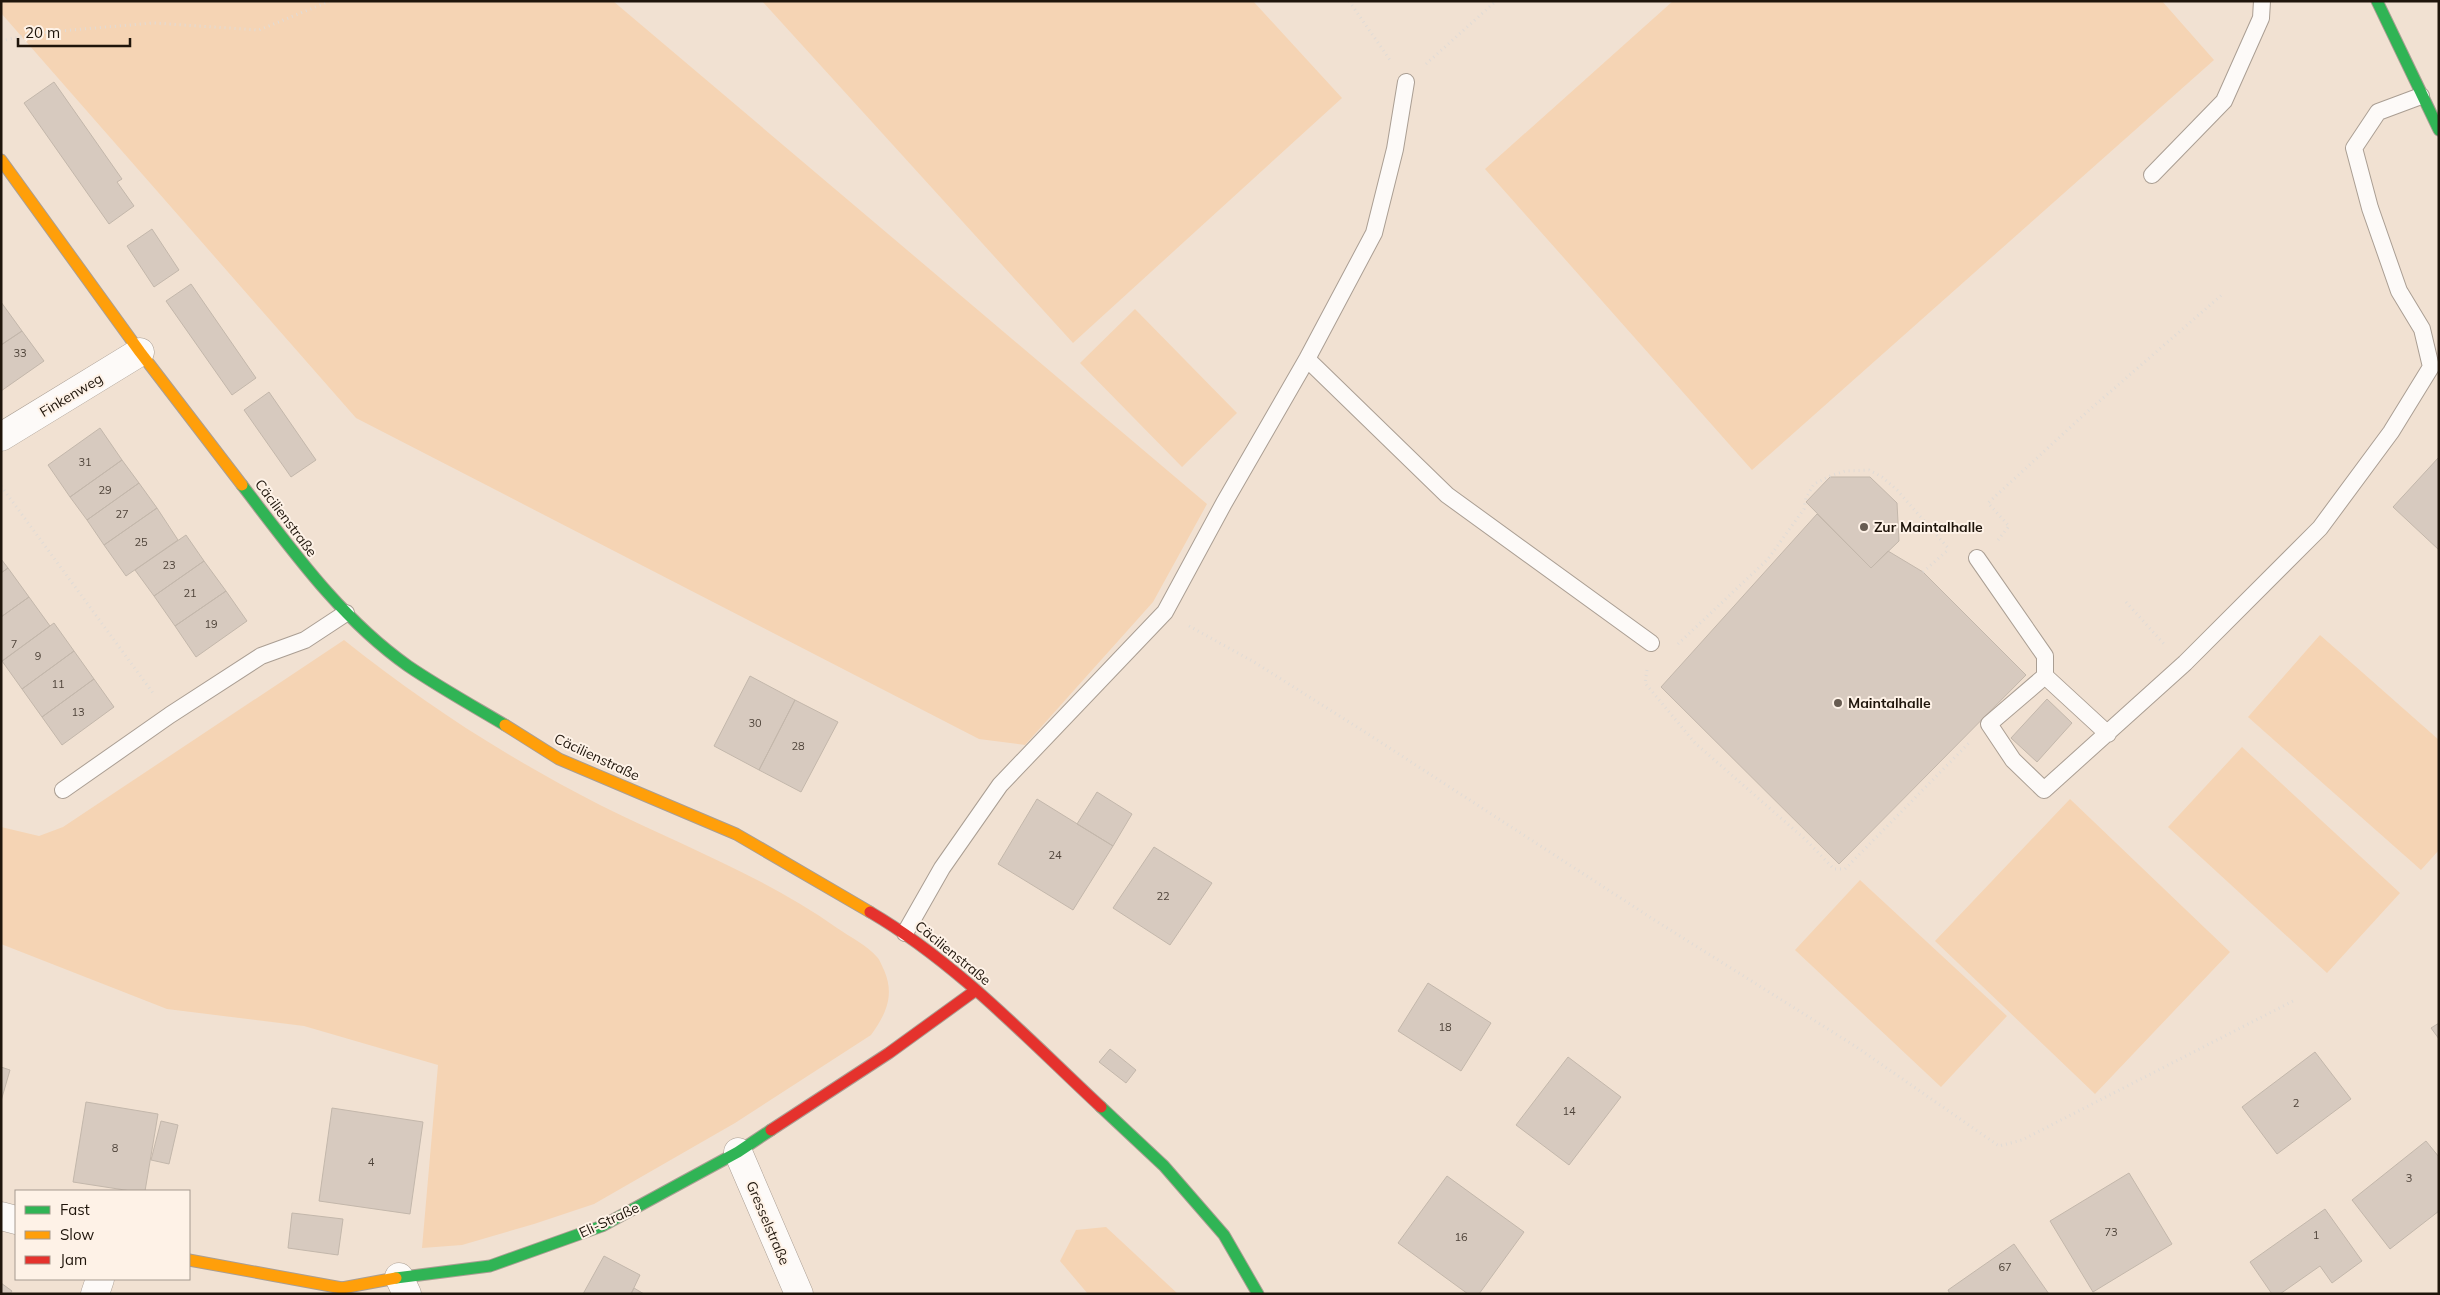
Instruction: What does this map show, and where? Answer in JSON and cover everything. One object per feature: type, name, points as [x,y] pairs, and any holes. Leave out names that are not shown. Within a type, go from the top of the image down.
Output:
[{"type":"street","points":[[2377,1],[2439,130]]},
{"type":"street","name":"Cäcilienstraße","points":[[1,160],[140,352],[308,571],[346,613],[407,665],[559,759],[736,834],[905,933],[976,990],[1164,1166],[1224,1236],[1258,1294]]},
{"type":"street","name":"Finkenweg","points":[[1,437],[140,352]]},
{"type":"street","name":"Eli-Straße","points":[[190,1260],[341,1291],[403,1285],[490,1266],[602,1226],[738,1152],[889,1052],[976,990]]},
{"type":"street","name":"Gresselstraße","points":[[738,1152],[799,1294]]},
{"type":"street","points":[[1,1216],[15,1220]]},
{"type":"street","points":[[95,1294],[100,1280]]},
{"type":"lane","points":[[2152,175],[2224,101],[2261,18],[2262,1]]},
{"type":"lane","points":[[905,933],[942,868],[1000,785],[1164,612],[1307,359],[1374,233],[1396,149],[1406,82]]},
{"type":"lane","points":[[2045,676],[1989,724],[2013,760],[2044,790],[2185,663],[2320,528],[2391,432],[2431,367],[2422,329],[2400,291],[2370,208],[2354,148],[2378,112],[2421,96]]},
{"type":"lane","points":[[1307,359],[1447,495],[1651,642]]},
{"type":"lane","points":[[1977,558],[2045,656],[2045,676],[2108,734]]},
{"type":"lane","points":[[63,790],[170,715],[260,656],[305,640],[346,613]]},
{"type":"path","points":[[1,41],[36,33],[154,23],[259,30],[330,1]]},
{"type":"path","points":[[1349,1],[1406,82],[1496,1]]},
{"type":"path","points":[[2009,526],[1988,503],[2080,418],[2224,293]]},
{"type":"path","points":[[1949,549],[1897,490],[1882,477],[1869,470],[1845,471],[1830,476],[1814,484],[1806,498],[1804,509],[1768,559],[1676,646],[1651,642],[1645,683],[1695,743],[1806,840],[1834,869],[1846,868],[1989,724]]},
{"type":"path","points":[[1,486],[170,715]]},
{"type":"path","points":[[2126,602],[2160,640],[2185,663]]},
{"type":"path","points":[[1164,612],[1254,662],[1368,734],[1656,922],[1855,1046],[1999,1146],[2022,1140],[2295,1000]]},
{"type":"shaded area","points":[[1,1],[613,1],[1207,504],[1153,602],[1025,745],[979,739],[356,418],[1,13]]},
{"type":"shaded area","points":[[762,1],[1253,1],[1342,98],[1073,343]]},
{"type":"shaded area","points":[[1673,1],[2162,1],[2214,60],[1752,470],[1485,169]]},
{"type":"shaded area","points":[[1135,309],[1237,413],[1182,467],[1080,363]]},
{"type":"shaded area","points":[[2320,635],[2439,740],[2439,850],[2421,870],[2248,717]]},
{"type":"shaded area","points":[[344,640],[436,708],[532,768],[630,820],[721,862],[780,892],[863,945],[879,960],[889,988],[885,1012],[871,1035],[735,1123],[594,1204],[462,1245],[422,1248],[438,1065],[304,1026],[167,1009],[1,944],[1,827],[39,836],[63,827]]},
{"type":"shaded area","points":[[2242,747],[2400,893],[2327,973],[2168,827]]},
{"type":"shaded area","points":[[2070,799],[2230,952],[2095,1094],[1935,941]]},
{"type":"shaded area","points":[[1860,880],[2007,1016],[1941,1087],[1795,950]]},
{"type":"shaded area","points":[[1106,1227],[1178,1294],[1088,1294],[1060,1261],[1076,1230]]},
{"type":"building","points":[[54,82],[122,179],[117,182],[134,206],[109,224],[24,103]]},
{"type":"building","points":[[152,229],[179,270],[154,287],[127,246]]},
{"type":"building","points":[[191,284],[256,378],[232,395],[166,301]]},
{"type":"building","points":[[1,302],[22,331],[1,345]]},
{"type":"building","points":[[22,331],[44,361],[1,391],[1,345]]},
{"type":"building","points":[[269,392],[316,460],[291,477],[244,410]]},
{"type":"building","points":[[100,428],[122,460],[70,497],[48,465]]},
{"type":"building","points":[[2439,457],[2439,550],[2393,507]]},
{"type":"building","points":[[122,460],[139,483],[87,520],[70,497]]},
{"type":"building","name":"Zur Maintalhalle","points":[[1830,477],[1870,477],[1897,503],[1899,541],[1871,568],[1806,502]]},
{"type":"building","points":[[139,483],[157,508],[104,545],[87,520]]},
{"type":"building","points":[[157,508],[178,540],[126,576],[104,545]]},
{"type":"building","name":"Maintalhalle","points":[[1817,514],[1871,568],[1888,551],[1923,572],[2026,675],[1839,864],[1661,687]]},
{"type":"building","points":[[186,535],[204,561],[154,596],[135,570]]},
{"type":"building","points":[[1,559],[8,568],[1,573]]},
{"type":"building","points":[[204,561],[226,591],[175,626],[154,596]]},
{"type":"building","points":[[8,568],[29,597],[1,617],[1,573]]},
{"type":"building","points":[[226,591],[247,621],[196,657],[175,626]]},
{"type":"building","points":[[29,597],[50,626],[1,662],[1,617]]},
{"type":"building","points":[[54,623],[74,651],[22,689],[2,661]]},
{"type":"building","points":[[74,651],[94,679],[42,717],[22,689]]},
{"type":"building","points":[[750,676],[795,700],[759,770],[714,746]]},
{"type":"building","points":[[94,679],[114,707],[62,745],[42,717]]},
{"type":"building","points":[[2047,699],[2072,723],[2037,762],[2011,738]]},
{"type":"building","points":[[795,700],[838,722],[801,792],[759,770]]},
{"type":"building","points":[[1097,792],[1132,814],[1113,846],[1077,824]]},
{"type":"building","points":[[1037,799],[1113,846],[1073,910],[998,864]]},
{"type":"building","points":[[1154,847],[1212,883],[1170,945],[1113,908]]},
{"type":"building","points":[[1428,983],[1491,1023],[1461,1071],[1398,1031]]},
{"type":"building","points":[[2439,1023],[2439,1039],[2431,1028]]},
{"type":"building","points":[[1110,1049],[1136,1070],[1126,1083],[1099,1062]]},
{"type":"building","points":[[2315,1052],[2351,1099],[2277,1154],[2242,1107]]},
{"type":"building","points":[[1568,1057],[1621,1097],[1569,1165],[1516,1125]]},
{"type":"building","points":[[1,1067],[10,1070],[1,1101]]},
{"type":"building","points":[[86,1102],[158,1114],[145,1190],[125,1190],[73,1182]]},
{"type":"building","points":[[332,1108],[423,1122],[410,1214],[319,1201]]},
{"type":"building","points":[[161,1121],[178,1125],[169,1164],[151,1160]]},
{"type":"building","points":[[2426,1141],[2439,1157],[2439,1211],[2390,1249],[2352,1200]]},
{"type":"building","points":[[2129,1173],[2172,1244],[2093,1292],[2050,1221]]},
{"type":"building","points":[[1447,1176],[1524,1232],[1479,1294],[1468,1294],[1398,1243]]},
{"type":"building","points":[[2325,1209],[2362,1261],[2332,1283],[2320,1266],[2280,1294],[2272,1294],[2250,1262]]},
{"type":"building","points":[[292,1213],[343,1219],[338,1255],[288,1248]]},
{"type":"building","points":[[2014,1244],[2049,1294],[1950,1294],[1948,1290]]},
{"type":"building","points":[[604,1256],[640,1275],[631,1294],[583,1294]]},
{"type":"building","points":[[1,1283],[12,1291],[10,1294],[1,1294]]},
{"type":"building","points":[[634,1288],[644,1294],[631,1294]]},
{"type":"traffic: fast","points":[[2377,1],[2439,130]]},
{"type":"traffic: fast","points":[[242,485],[318,582],[360,627],[408,666],[505,725]]},
{"type":"traffic: fast","points":[[1101,1107],[1164,1166],[1224,1235],[1258,1294]]},
{"type":"traffic: fast","points":[[396,1278],[490,1266],[602,1226],[738,1152],[771,1130]]},
{"type":"traffic: slow","points":[[1,160],[140,352],[242,485]]},
{"type":"traffic: slow","points":[[505,725],[559,759],[736,834],[870,912]]},
{"type":"traffic: slow","points":[[190,1260],[342,1288],[396,1278]]},
{"type":"traffic: jam","points":[[870,912],[902,932],[962,978],[1101,1107]]},
{"type":"traffic: jam","points":[[771,1130],[889,1053],[976,990]]},
{"type":"place","name":"Zur Maintalhalle","points":[[1864,527]]},
{"type":"place","name":"Maintalhalle","points":[[1838,703]]}]
